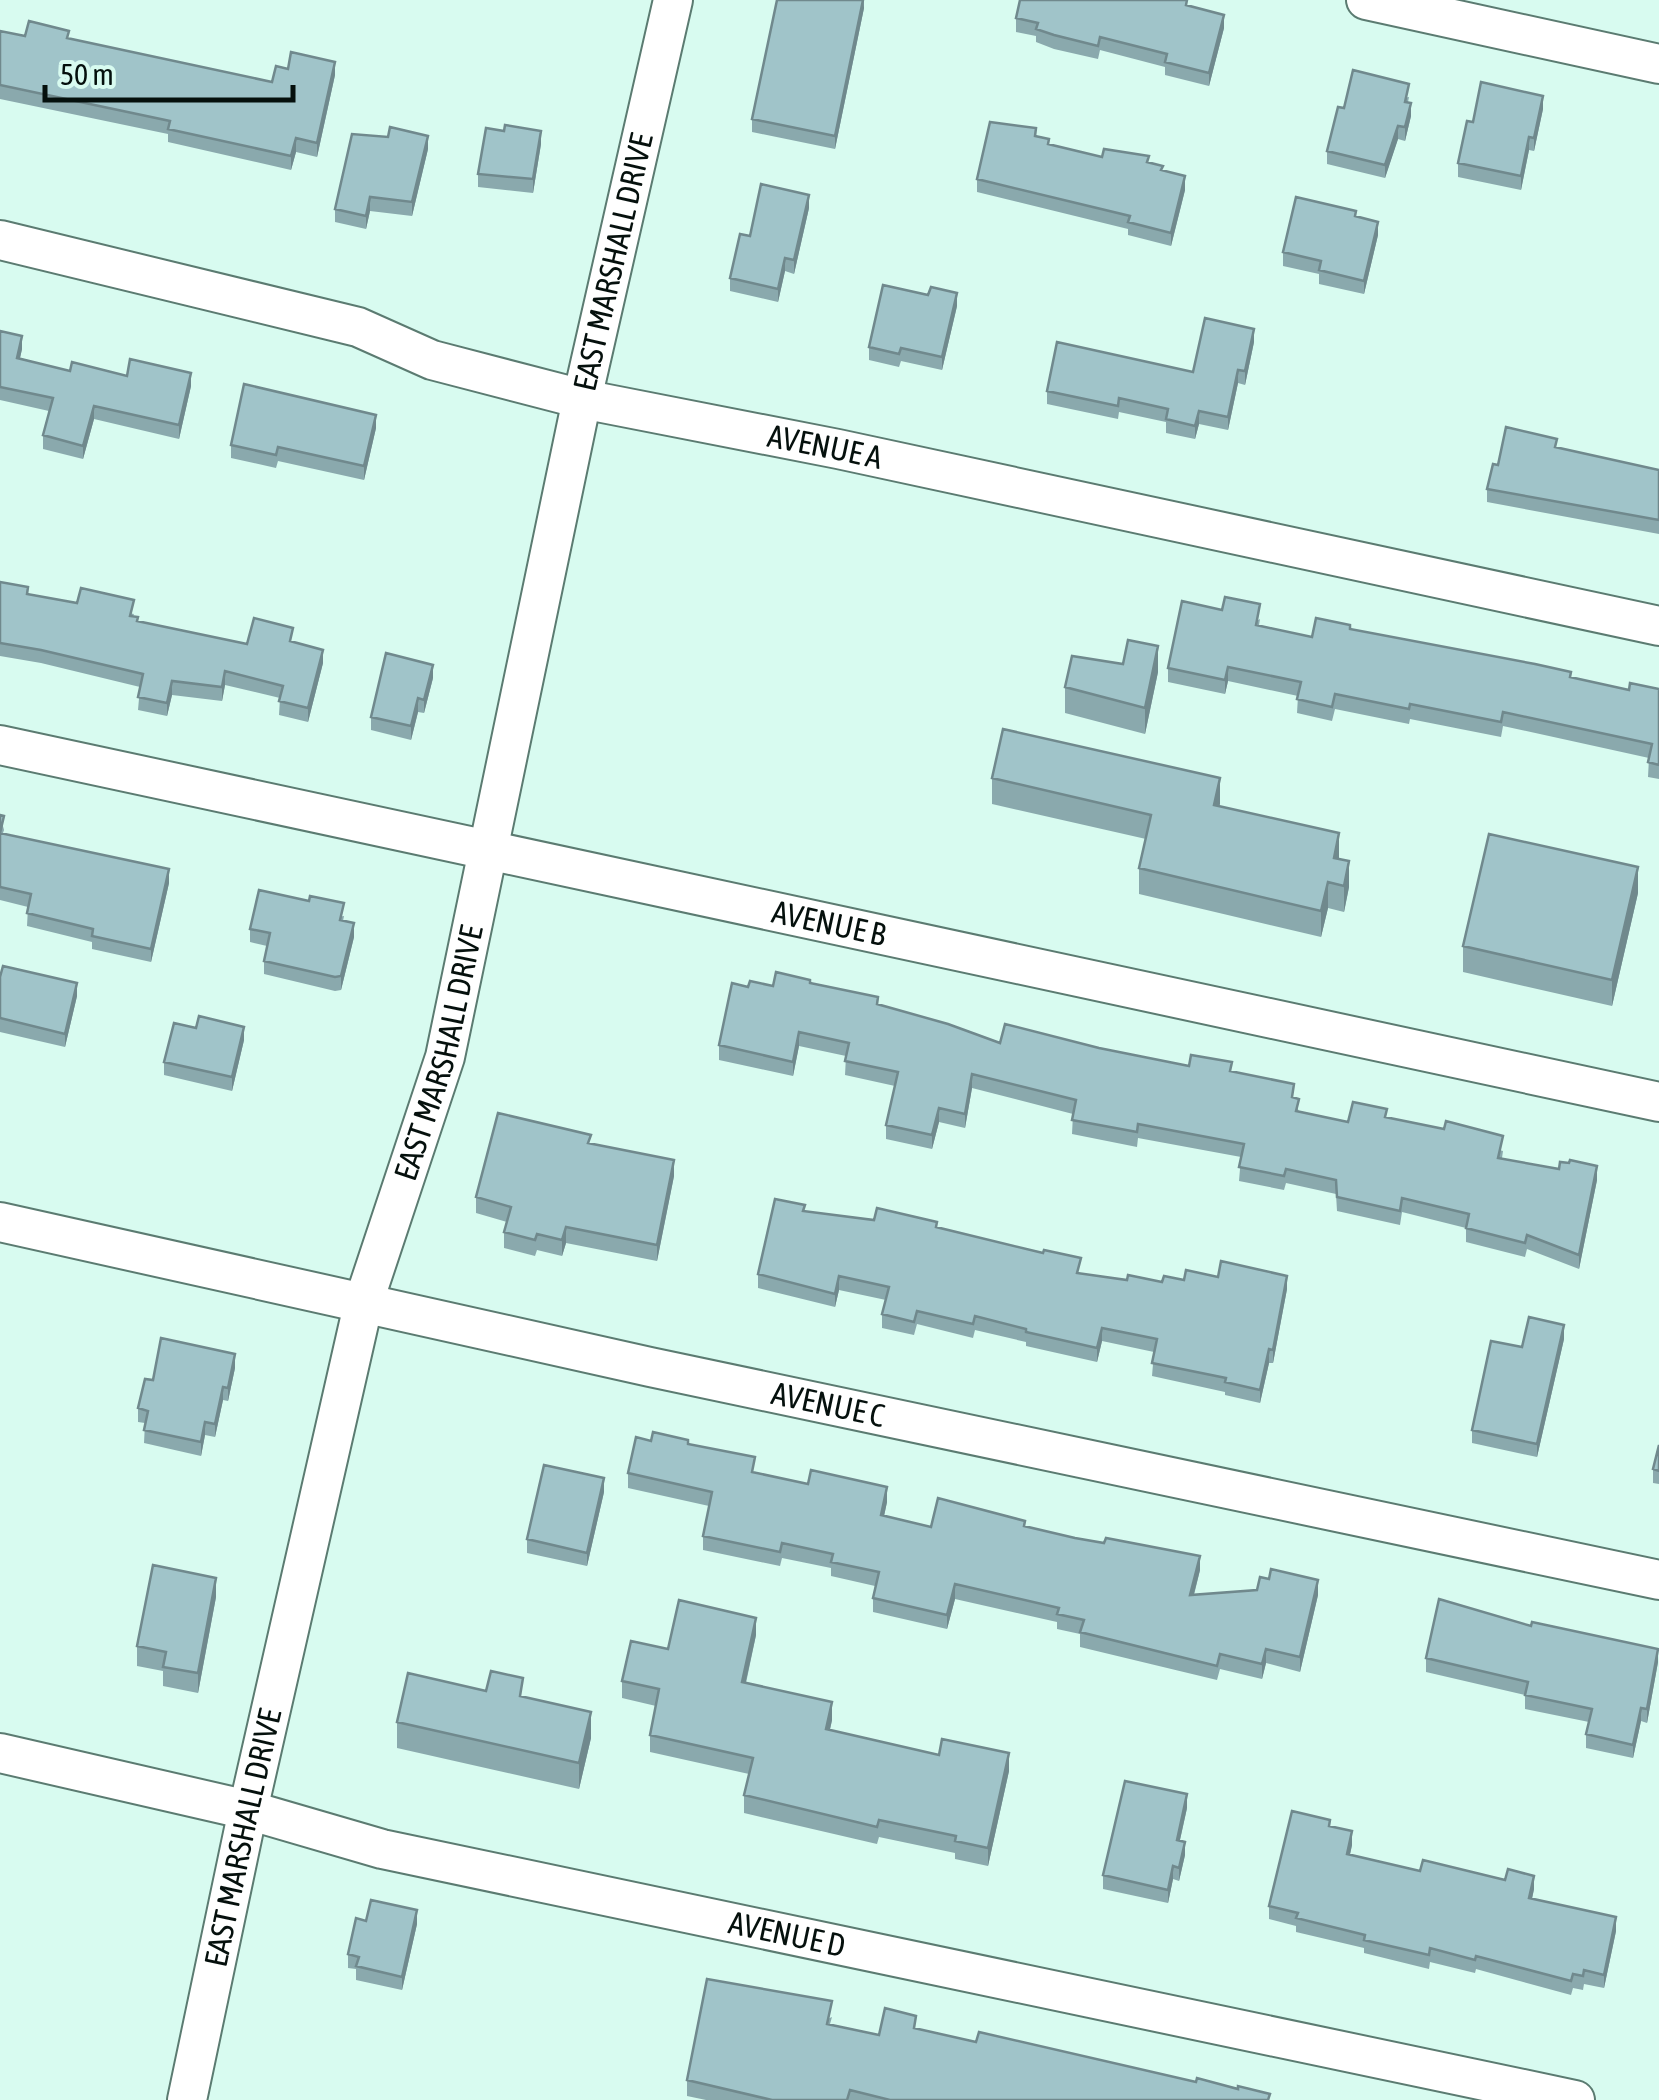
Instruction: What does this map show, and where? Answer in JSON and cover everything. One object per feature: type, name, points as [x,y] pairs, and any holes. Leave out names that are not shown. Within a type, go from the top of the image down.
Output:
[{"type":"street","name":"EAST MARSHALL DRIVE","points":[[186,2100],[364,1301],[445,1057],[582,399],[673,0]]},
{"type":"street","points":[[1366,0],[1659,64]]},
{"type":"street","name":"AVENUE A","points":[[0,240],[358,327],[432,360],[582,399],[838,449],[1659,626]]},
{"type":"street","name":"AVENUE B","points":[[0,746],[1659,1102]]},
{"type":"street","name":"AVENUE C","points":[[0,1222],[650,1367],[1659,1580]]},
{"type":"street","name":"AVENUE D","points":[[0,1753],[248,1810],[382,1850],[1575,2100]]},
{"type":"building","points":[[777,0],[863,0],[835,136],[752,119]]},
{"type":"building","points":[[1020,0],[1187,0],[1186,5],[1224,15],[1209,73],[1165,62],[1167,54],[1100,37],[1098,46],[1036,29],[1038,23],[1016,18]]},
{"type":"building","points":[[29,21],[69,31],[67,38],[272,82],[276,66],[288,69],[291,52],[335,62],[317,143],[296,138],[291,156],[168,129],[170,121],[0,85],[0,31],[25,36]]},
{"type":"building","points":[[1353,70],[1409,84],[1405,102],[1411,103],[1405,127],[1398,126],[1385,165],[1327,151],[1338,107],[1344,108]]},
{"type":"building","points":[[1481,82],[1543,96],[1521,176],[1458,163],[1467,121],[1473,122]]},
{"type":"building","points":[[990,122],[1036,128],[1035,136],[1049,139],[1048,144],[1102,157],[1104,149],[1149,156],[1147,162],[1163,166],[1161,170],[1185,176],[1171,233],[1128,222],[1130,216],[977,179]]},
{"type":"building","points":[[505,125],[541,131],[533,179],[478,174],[486,128],[504,131]]},
{"type":"building","points":[[390,127],[428,136],[412,202],[370,197],[366,216],[335,209],[352,134],[388,137]]},
{"type":"building","points":[[761,184],[809,195],[794,260],[785,258],[778,289],[730,278],[740,234],[750,236]]},
{"type":"building","points":[[1296,197],[1356,211],[1355,216],[1378,222],[1364,281],[1319,270],[1321,261],[1283,252]]},
{"type":"building","points":[[883,285],[928,295],[931,287],[957,293],[942,357],[901,348],[899,354],[869,347]]},
{"type":"building","points":[[1205,318],[1254,329],[1245,371],[1238,370],[1228,417],[1199,411],[1195,426],[1166,419],[1168,409],[1119,398],[1118,406],[1047,391],[1057,342],[1193,372]]},
{"type":"building","points":[[0,331],[22,336],[17,358],[70,371],[72,362],[127,376],[130,359],[191,373],[179,425],[94,406],[83,446],[43,435],[53,398],[0,387]]},
{"type":"building","points":[[244,384],[376,415],[364,466],[278,447],[276,455],[231,445]]},
{"type":"building","points":[[1506,427],[1557,439],[1555,447],[1659,470],[1659,520],[1487,489],[1493,464],[1498,465]]},
{"type":"building","points":[[0,582],[28,587],[27,594],[77,603],[81,588],[134,600],[130,616],[138,617],[137,621],[247,644],[254,618],[293,628],[290,641],[323,650],[308,708],[279,701],[283,686],[225,671],[222,687],[172,681],[167,703],[138,697],[143,674],[0,643]]},
{"type":"building","points":[[1225,597],[1260,604],[1256,625],[1312,637],[1316,618],[1350,625],[1350,629],[1571,672],[1570,677],[1629,690],[1630,683],[1659,689],[1659,765],[1648,762],[1652,744],[1503,712],[1501,722],[1335,694],[1332,707],[1297,699],[1301,682],[1228,667],[1225,680],[1168,668],[1182,601],[1222,610]]},
{"type":"building","points":[[1128,640],[1158,646],[1145,708],[1065,687],[1072,656],[1123,664]]},
{"type":"building","points":[[386,653],[433,665],[424,700],[418,698],[411,726],[371,717]]},
{"type":"building","points":[[1003,729],[1220,778],[1214,805],[1339,833],[1334,858],[1349,861],[1344,886],[1328,882],[1321,911],[1139,868],[1151,815],[992,778]]},
{"type":"building","points":[[0,833],[169,869],[151,949],[92,936],[93,929],[27,913],[31,894],[0,887]]},
{"type":"building","points":[[1489,834],[1638,867],[1612,980],[1463,946]]},
{"type":"building","points":[[259,890],[309,901],[310,896],[344,903],[340,920],[354,923],[341,976],[264,961],[270,933],[250,929]]},
{"type":"building","points":[[3,966],[77,983],[65,1034],[0,1018]]},
{"type":"building","points":[[776,972],[878,997],[877,1004],[1000,1043],[1005,1024],[1189,1066],[1191,1055],[1232,1062],[1230,1071],[1294,1084],[1292,1097],[1299,1099],[1296,1111],[1348,1122],[1353,1102],[1387,1109],[1385,1117],[1444,1129],[1446,1121],[1503,1136],[1498,1158],[1559,1169],[1560,1162],[1570,1160],[1597,1166],[1579,1255],[1527,1235],[1525,1243],[1466,1228],[1469,1214],[1402,1198],[1400,1211],[1337,1197],[1336,1180],[1286,1169],[1284,1176],[1239,1167],[1244,1144],[1138,1124],[1137,1132],[1072,1120],[1076,1100],[972,1074],[965,1114],[939,1108],[932,1135],[886,1125],[898,1072],[845,1061],[849,1043],[799,1032],[793,1062],[719,1045],[732,983],[748,987],[750,981],[773,986]]},
{"type":"building","points":[[199,1016],[244,1027],[232,1077],[164,1062],[174,1023],[196,1028]]},
{"type":"building","points":[[498,1113],[591,1135],[588,1143],[674,1160],[657,1245],[566,1227],[562,1240],[537,1234],[535,1240],[504,1232],[511,1207],[476,1197]]},
{"type":"building","points":[[775,1199],[805,1205],[803,1211],[874,1220],[877,1208],[937,1222],[936,1227],[1043,1253],[1044,1250],[1081,1258],[1077,1273],[1127,1280],[1128,1275],[1162,1282],[1164,1276],[1184,1280],[1186,1270],[1218,1277],[1221,1261],[1287,1276],[1273,1350],[1269,1349],[1260,1390],[1225,1382],[1226,1378],[1152,1363],[1157,1339],[1102,1328],[1097,1348],[975,1316],[973,1324],[917,1311],[914,1322],[882,1314],[889,1287],[839,1276],[835,1294],[758,1274]]},
{"type":"building","points":[[1529,1317],[1564,1325],[1537,1444],[1472,1430],[1491,1341],[1522,1347]]},
{"type":"building","points":[[161,1338],[235,1354],[215,1424],[205,1422],[201,1442],[144,1430],[148,1411],[138,1408],[145,1379],[153,1380]]},
{"type":"building","points":[[653,1432],[688,1440],[688,1444],[755,1457],[752,1472],[808,1484],[811,1470],[887,1487],[881,1515],[931,1527],[938,1498],[1075,1538],[1104,1543],[1106,1538],[1200,1556],[1190,1595],[1257,1590],[1260,1577],[1269,1579],[1271,1569],[1318,1580],[1300,1657],[1266,1649],[1262,1664],[1220,1654],[1217,1666],[1080,1632],[1084,1620],[1057,1614],[1059,1608],[955,1584],[947,1615],[873,1598],[879,1572],[831,1562],[833,1554],[782,1543],[780,1552],[703,1536],[712,1492],[628,1473],[636,1437],[651,1441]]},
{"type":"building","points":[[1659,1445],[1659,1471],[1653,1469]]},
{"type":"building","points":[[544,1465],[604,1478],[587,1553],[527,1539]]},
{"type":"building","points":[[153,1565],[216,1578],[198,1673],[163,1667],[166,1652],[137,1646]]},
{"type":"building","points":[[1439,1599],[1531,1626],[1532,1622],[1658,1649],[1647,1709],[1641,1708],[1633,1745],[1586,1734],[1592,1709],[1525,1695],[1528,1682],[1426,1658]]},
{"type":"building","points":[[679,1600],[756,1618],[742,1682],[832,1702],[826,1729],[939,1755],[942,1739],[1009,1753],[988,1848],[955,1841],[956,1836],[879,1820],[877,1827],[744,1795],[753,1758],[650,1735],[659,1689],[622,1681],[631,1641],[668,1649]]},
{"type":"building","points":[[491,1671],[523,1678],[520,1696],[591,1712],[579,1763],[397,1722],[408,1673],[486,1691]]},
{"type":"building","points":[[1125,1781],[1187,1794],[1177,1840],[1185,1842],[1179,1868],[1173,1866],[1168,1890],[1103,1875]]},
{"type":"building","points":[[1292,1811],[1330,1820],[1329,1826],[1352,1831],[1347,1854],[1420,1871],[1423,1860],[1505,1880],[1508,1869],[1534,1876],[1529,1898],[1616,1917],[1604,1975],[1584,1970],[1583,1976],[1573,1974],[1571,1981],[1476,1956],[1475,1960],[1430,1948],[1429,1955],[1364,1940],[1365,1935],[1296,1918],[1298,1913],[1269,1906]]},
{"type":"building","points":[[371,1900],[417,1910],[402,1977],[356,1966],[359,1957],[348,1954],[356,1918],[366,1921]]},
{"type":"building","points":[[707,1979],[832,2001],[827,2024],[879,2035],[885,2008],[916,2016],[914,2028],[976,2042],[979,2032],[1196,2082],[1197,2078],[1270,2094],[1268,2100],[890,2100],[850,2090],[847,2100],[772,2100],[687,2080]]}]
